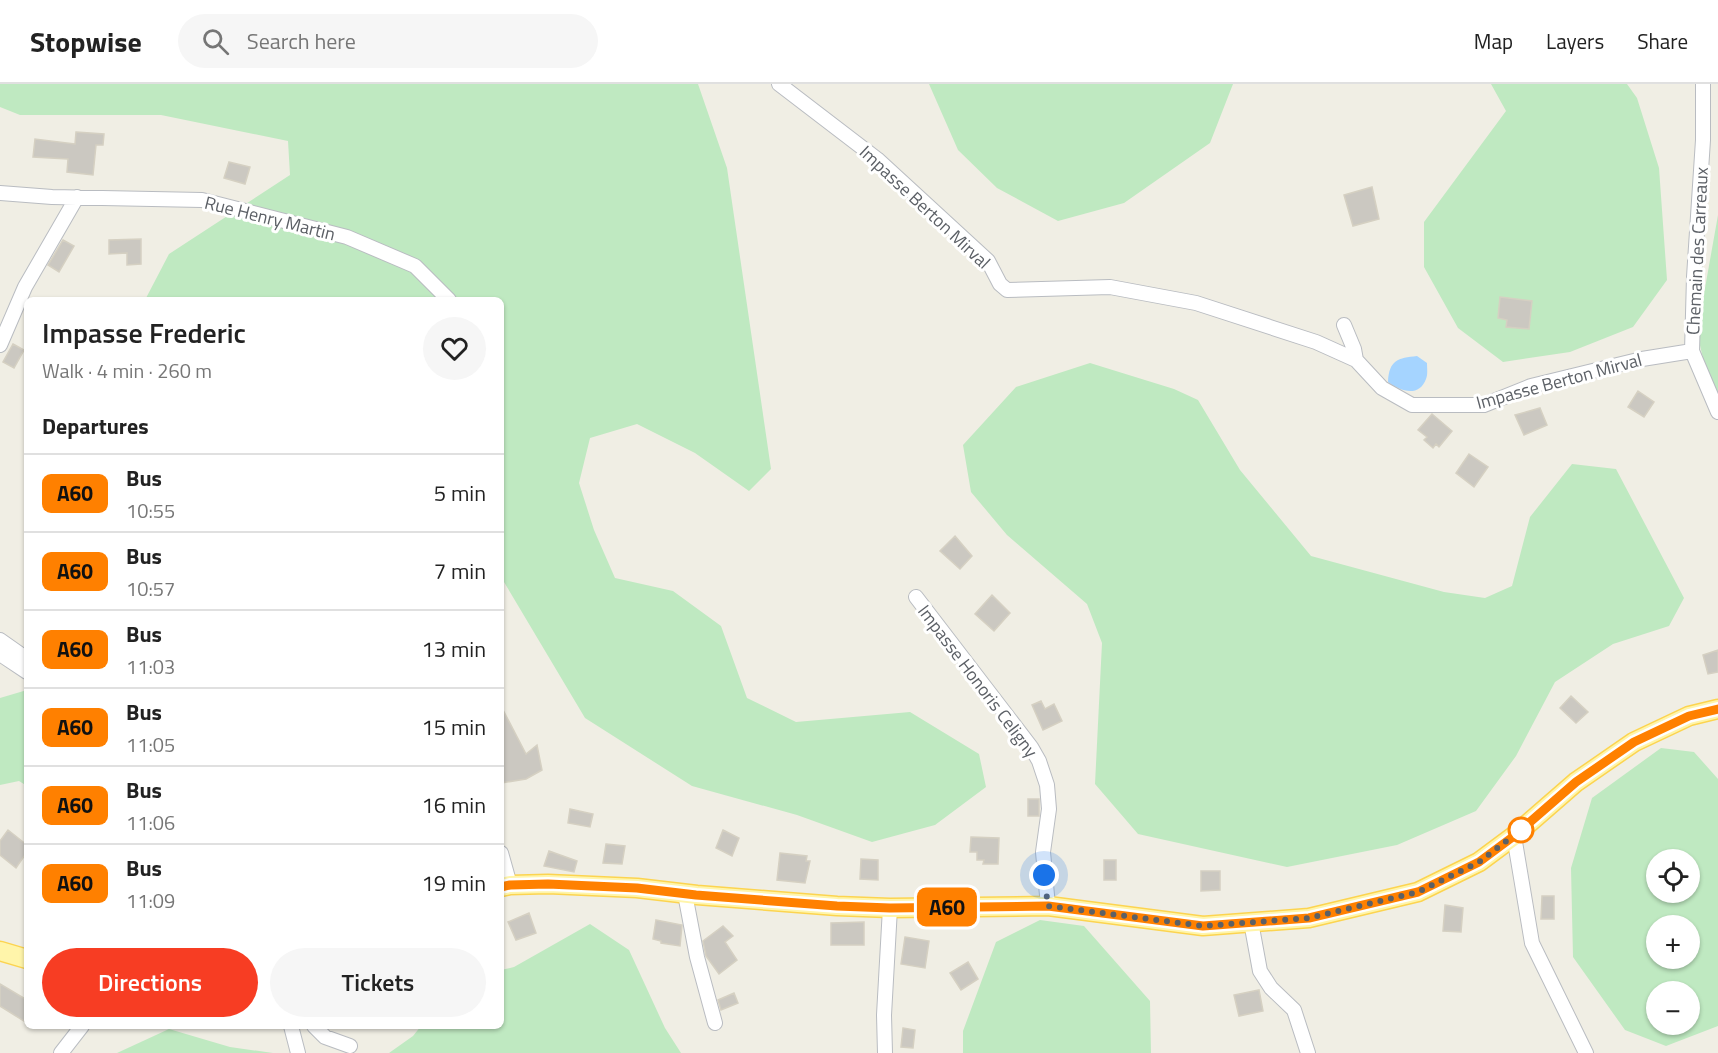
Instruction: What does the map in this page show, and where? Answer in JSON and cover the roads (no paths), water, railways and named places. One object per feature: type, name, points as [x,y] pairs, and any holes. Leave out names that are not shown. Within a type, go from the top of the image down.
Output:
[{"type":"main road","points":[[506,886],[548,884],[637,888],[685,894],[890,908],[1048,906],[1203,926],[1309,918],[1418,892],[1479,862],[1514,836],[1576,782],[1634,742],[1689,716],[1718,709]]},
{"type":"main road","points":[[0,951],[24,958]]},
{"type":"street","name":"Impasse Berton Mirval","points":[[779,84],[877,159],[988,261],[1000,285],[1008,290],[1110,287],[1196,303],[1316,342],[1356,360],[1382,388],[1412,405],[1484,405],[1531,386],[1642,359],[1692,351]]},
{"type":"street","name":"Chemain des Carreaux","points":[[1703,84],[1692,351],[1718,412]]},
{"type":"street","name":"Rue Henry Martin","points":[[0,193],[202,200],[347,237],[415,266],[446,297]]},
{"type":"street","points":[[0,345],[25,287],[77,197]]},
{"type":"street","points":[[1344,325],[1356,360]]},
{"type":"street","name":"Impasse Honoris Celigny","points":[[916,597],[1031,747],[1039,761],[1047,785],[1049,809],[1042,852],[1048,906]]},
{"type":"street","points":[[0,640],[24,657]]},
{"type":"street","points":[[0,654],[24,670]]},
{"type":"street","points":[[1514,836],[1532,943],[1586,1053]]},
{"type":"street","points":[[685,894],[697,957],[715,1023]]},
{"type":"street","points":[[885,1053],[884,1015],[890,908]]},
{"type":"street","points":[[1251,922],[1260,971],[1271,988],[1294,1010],[1308,1053]]},
{"type":"street","points":[[61,1053],[80,1029]]},
{"type":"street","points":[[292,1029],[298,1053]]},
{"type":"street","points":[[317,1029],[325,1037],[350,1046]]},
{"type":"water","points":[[1417,356],[1427,363],[1427,377],[1419,389],[1403,390],[1388,382],[1390,369],[1396,361]]}]
